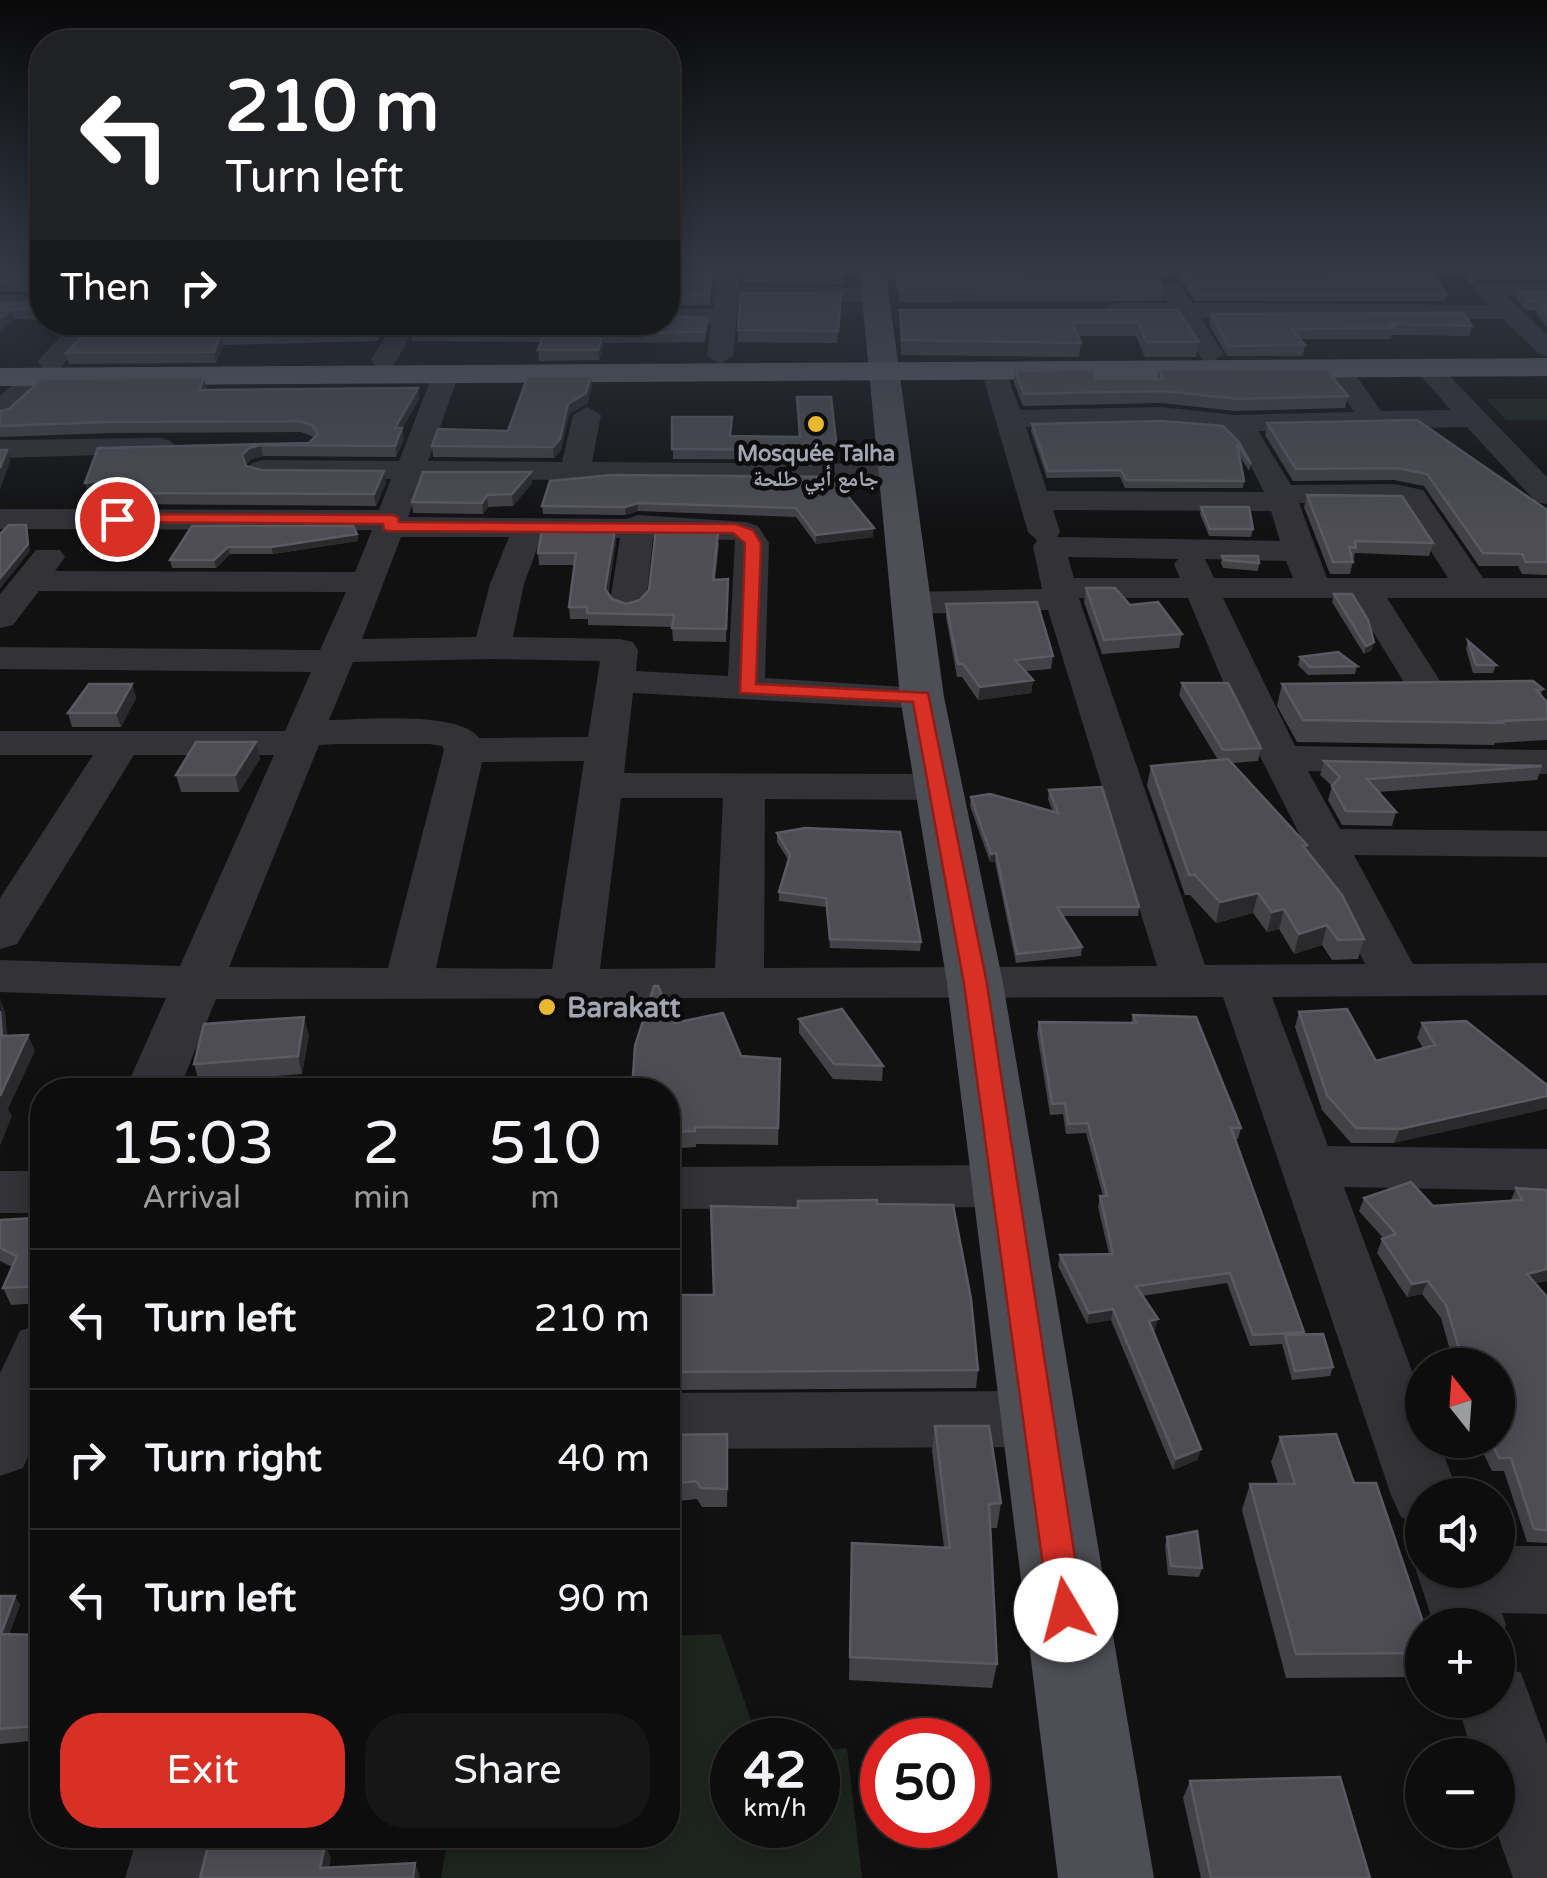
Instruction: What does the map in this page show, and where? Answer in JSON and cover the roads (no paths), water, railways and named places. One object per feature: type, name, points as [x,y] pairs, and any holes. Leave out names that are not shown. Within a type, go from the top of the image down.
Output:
[{"type":"highway","points":[[0,363],[44,370],[446,374],[1190,355]]},
{"type":"highway","points":[[1222,355],[1426,368],[1547,367]]},
{"type":"highway","points":[[0,377],[44,370],[384,360],[720,356],[996,373],[1456,355]]},
{"type":"main road","points":[[882,355],[922,697],[976,984],[1002,1186],[1106,1878]]},
{"type":"street","points":[[0,412],[58,355]]},
{"type":"street","points":[[384,360],[387,355]]},
{"type":"street","points":[[1327,355],[1373,420]]},
{"type":"street","points":[[1426,368],[1475,418],[1532,465],[1547,495]]},
{"type":"street","points":[[996,373],[1061,594],[1214,980],[1308,1166],[1419,1478]]},
{"type":"street","points":[[157,1078],[368,582],[446,374]]},
{"type":"street","points":[[575,470],[587,415]]},
{"type":"street","points":[[1010,419],[1190,417],[1236,424],[1475,418]]},
{"type":"street","points":[[1236,424],[1250,440],[1280,498],[1314,588]]},
{"type":"street","points":[[239,446],[270,457],[413,456],[575,470],[898,473]]},
{"type":"street","points":[[0,449],[181,447]]},
{"type":"street","points":[[0,508],[63,450]]},
{"type":"street","points":[[228,518],[270,457]]},
{"type":"street","points":[[1034,500],[1394,493],[1412,497],[1471,586]]},
{"type":"street","points":[[0,518],[716,526],[747,533],[753,543],[746,689]]},
{"type":"street","points":[[9,602],[80,519]]},
{"type":"street","points":[[628,602],[638,525]]},
{"type":"street","points":[[492,648],[507,584],[530,526]]},
{"type":"street","points":[[1049,547],[1299,551]]},
{"type":"street","points":[[1184,550],[1203,589],[1266,690],[1282,758],[1398,981]]},
{"type":"street","points":[[9,602],[368,582]]},
{"type":"street","points":[[1362,587],[1442,687],[1385,688]]},
{"type":"street","points":[[913,602],[1203,589],[1533,588],[1547,624]]},
{"type":"street","points":[[0,658],[336,656],[492,648],[620,650],[574,982]]},
{"type":"street","points":[[617,681],[922,697]]},
{"type":"street","points":[[0,743],[455,736],[464,750],[408,984]]},
{"type":"street","points":[[0,934],[16,881],[120,743]]},
{"type":"street","points":[[464,750],[744,786],[939,787]]},
{"type":"street","points":[[1282,758],[1547,762]]},
{"type":"street","points":[[739,983],[744,786]]},
{"type":"street","points":[[1329,842],[1547,844]]},
{"type":"street","points":[[0,976],[198,983],[408,984],[1547,979]]},
{"type":"street","points":[[1308,1166],[1543,1176]]},
{"type":"street","points":[[680,1188],[1002,1186]]},
{"type":"street","points":[[0,1192],[30,1192]]},
{"type":"street","points":[[17,1432],[27,1355]]},
{"type":"street","points":[[680,1421],[1038,1419]]},
{"type":"street","points":[[1458,1591],[1547,1580]]},
{"type":"street","points":[[1500,1718],[1547,1862]]},
{"type":"street","points":[[166,1878],[174,1848]]},
{"type":"place","name":"Mosquée Talha جامع أبي طلحة","points":[[816,424]]},
{"type":"place","name":"Barakatt","points":[[547,1007]]}]
